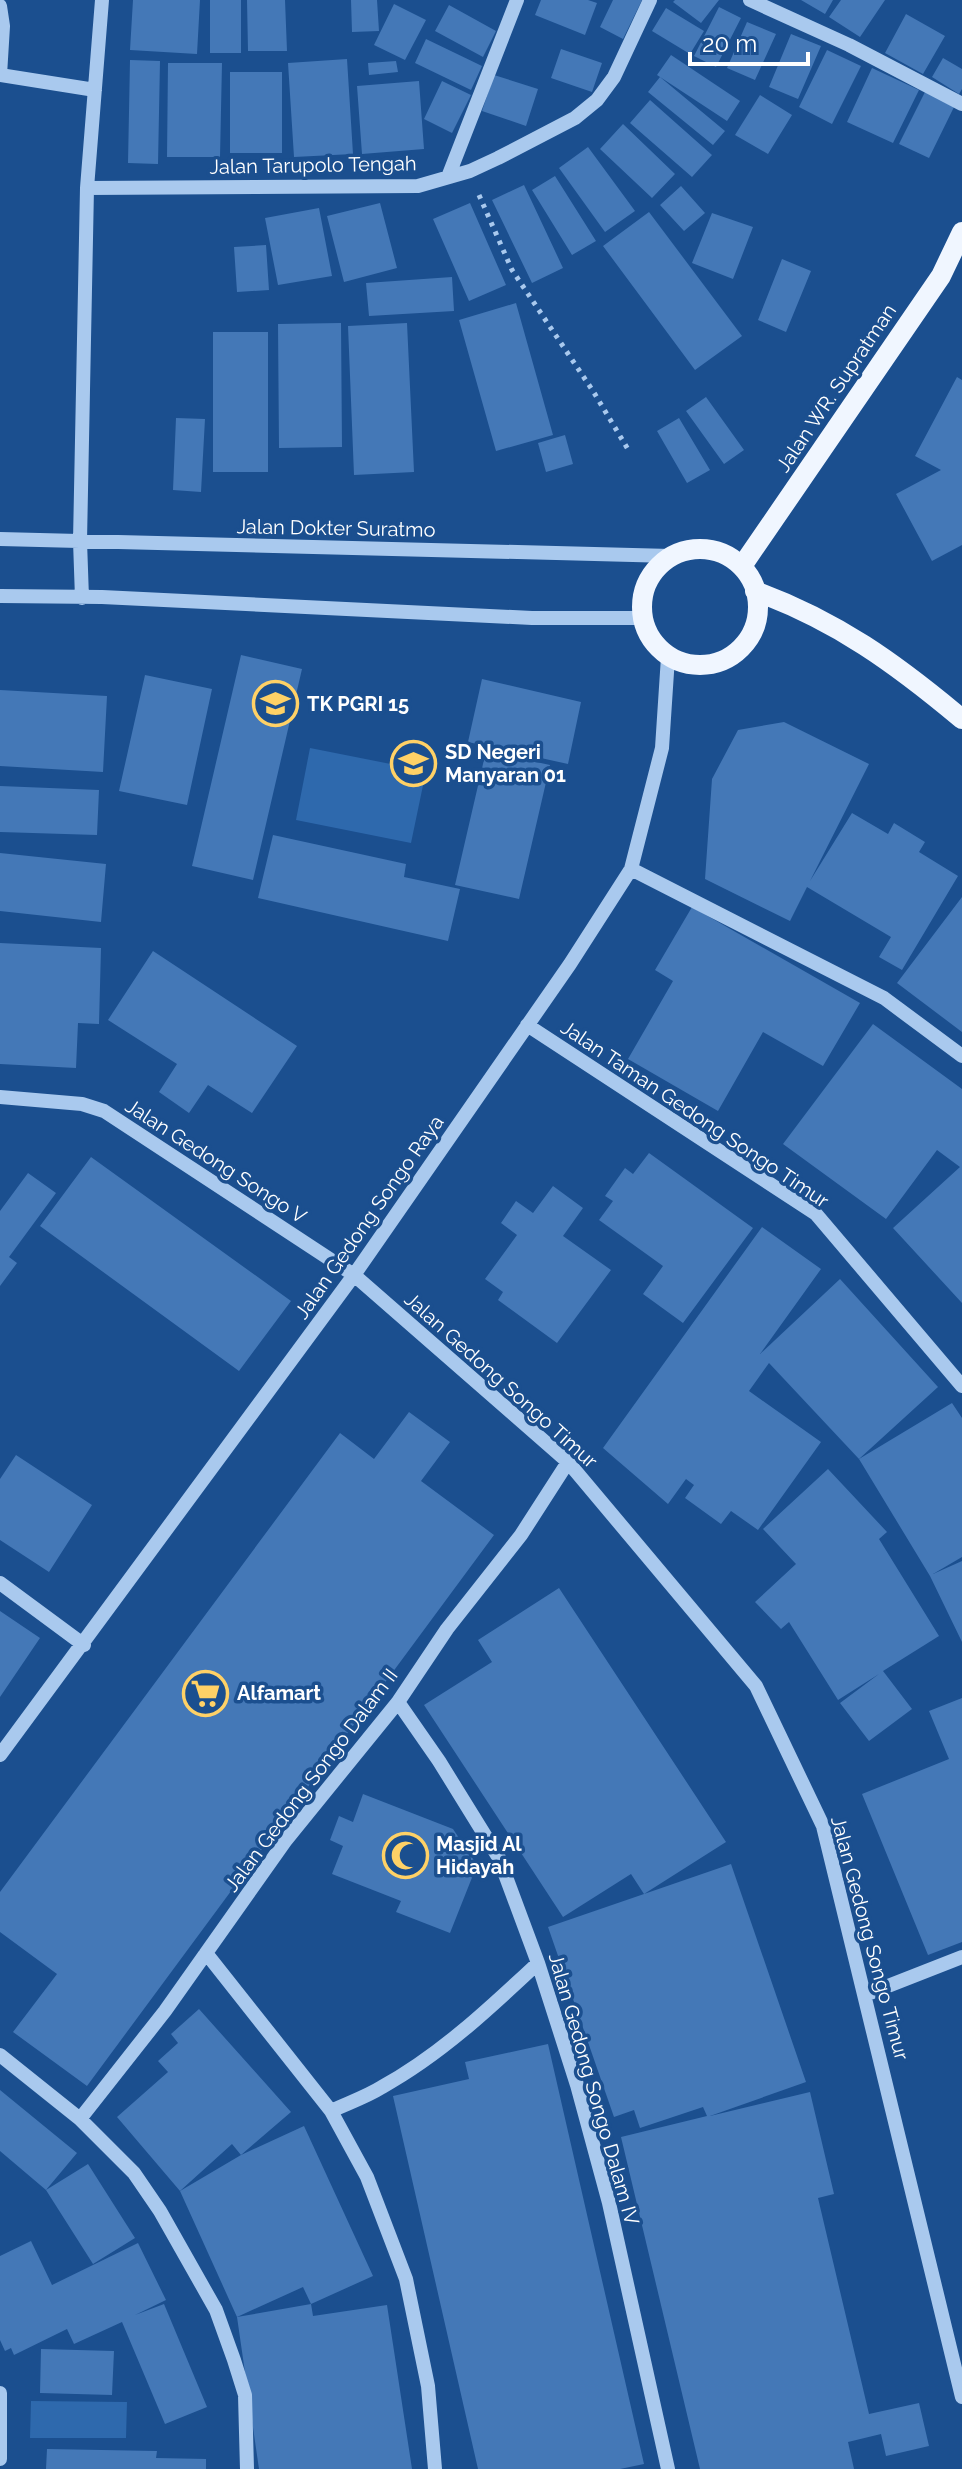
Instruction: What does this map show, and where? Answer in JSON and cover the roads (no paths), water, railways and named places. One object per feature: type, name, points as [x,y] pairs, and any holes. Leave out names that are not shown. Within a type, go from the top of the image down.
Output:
[{"type":"main road","name":"Jalan WR. Supratman","points":[[742,566],[941,276],[962,232]]},
{"type":"main road","points":[[695,549],[721,553],[742,566],[750,577],[759,607],[751,637],[729,659],[697,666],[668,657],[655,646],[642,618],[642,594],[653,572],[671,556],[695,549]]},
{"type":"main road","points":[[755,591],[789,603],[838,627],[882,655],[962,719]]},
{"type":"street","points":[[82,598],[80,541],[87,188],[102,0]]},
{"type":"street","points":[[448,177],[517,0]]},
{"type":"street","name":"Jalan Tarupolo Tengah","points":[[87,188],[418,186],[470,171],[575,118],[597,100],[614,77],[650,0]]},
{"type":"street","points":[[750,0],[849,45],[962,104]]},
{"type":"street","points":[[0,6],[3,26],[0,75],[95,90]]},
{"type":"street","name":"Jalan Dokter Suratmo","points":[[0,539],[671,556]]},
{"type":"street","points":[[0,596],[532,618],[642,618]]},
{"type":"street","name":"Jalan Gedong Songo Raya","points":[[0,1755],[354,1275],[631,869],[662,748],[668,657]]},
{"type":"street","points":[[631,869],[884,998],[962,1056]]},
{"type":"street","name":"Jalan Taman Gedong Songo Timur","points":[[527,1025],[816,1214],[962,1385]]},
{"type":"street","name":"Jalan Gedong Songo V","points":[[0,1097],[82,1104],[104,1111],[354,1275]]},
{"type":"street","name":"Jalan Gedong Songo Timur","points":[[354,1275],[568,1462],[756,1686],[823,1826],[962,2397]]},
{"type":"street","name":"Jalan Gedong Songo Dalam II","points":[[80,2119],[165,2011],[286,1840],[398,1702],[447,1629],[521,1535],[568,1462]]},
{"type":"street","points":[[0,1583],[84,1645]]},
{"type":"street","name":"Jalan Gedong Songo Dalam IV","points":[[398,1702],[499,1858],[538,1963],[577,2085],[609,2203],[668,2469]]},
{"type":"street","points":[[206,1953],[331,2111],[367,2177],[406,2279],[428,2386],[435,2469]]},
{"type":"street","points":[[865,1995],[962,1957]]},
{"type":"street","points":[[331,2111],[381,2088],[433,2054],[480,2017],[538,1963]]},
{"type":"street","points":[[0,2055],[80,2119],[134,2173],[160,2211],[216,2310],[245,2395],[247,2469]]},
{"type":"street","points":[[0,2393],[0,2459]]},
{"type":"place","name":"TK PGRI 15","points":[[276,704]]},
{"type":"place","name":"SD Negeri Manyaran 01","points":[[414,764]]},
{"type":"place","name":"Alfamart","points":[[206,1693]]},
{"type":"place","name":"Masjid Al Hidayah","points":[[405,1855]]}]
